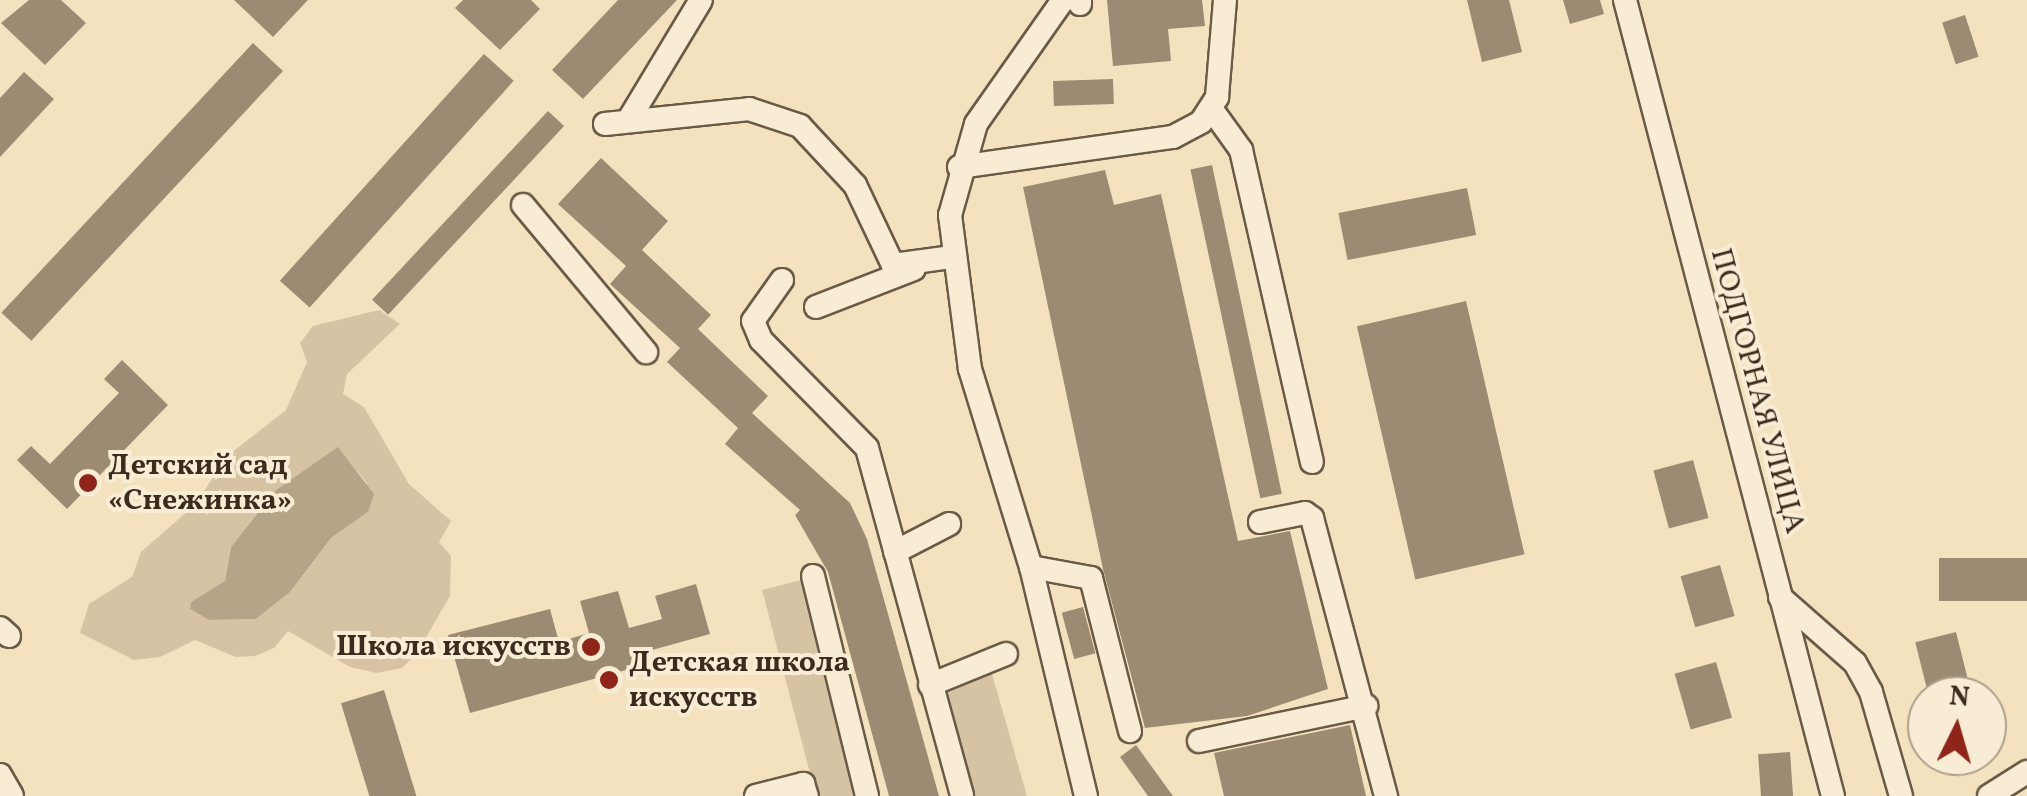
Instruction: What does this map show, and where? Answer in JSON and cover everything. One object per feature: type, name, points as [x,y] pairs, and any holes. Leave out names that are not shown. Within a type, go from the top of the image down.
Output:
[{"type":"street","points":[[702,0],[616,123],[749,110],[800,126],[855,185],[892,265],[927,264]]},
{"type":"street","points":[[1225,0],[1213,111],[1241,150],[1312,462]]},
{"type":"street","name":"ПОДГОРНАЯ УЛИЦА","points":[[1625,0],[1780,597],[1780,632],[1832,789]]},
{"type":"street","points":[[1074,1],[995,89],[959,167],[952,257],[970,369],[1032,567],[1086,796]]},
{"type":"street","points":[[959,167],[1173,136],[1213,111]]},
{"type":"street","points":[[523,205],[646,352]]},
{"type":"street","points":[[816,307],[952,257]]},
{"type":"street","points":[[782,280],[753,321],[760,340],[867,448],[962,796]]},
{"type":"street","points":[[1260,522],[1305,513],[1312,518],[1366,706],[1386,796]]},
{"type":"street","points":[[895,552],[948,524]]},
{"type":"street","points":[[1032,567],[1092,578],[1130,731]]},
{"type":"street","points":[[813,576],[867,796]]},
{"type":"street","points":[[1780,597],[1856,664],[1871,692],[1900,796]]},
{"type":"street","points":[[930,685],[1006,654]]},
{"type":"street","points":[[1199,741],[1366,706]]},
{"type":"street","points":[[1989,796],[2027,772]]},
{"type":"street","points":[[0,775],[12,796]]},
{"type":"street","points":[[756,796],[803,784],[806,796]]},
{"type":"street","points":[[1832,789],[1854,796]]},
{"type":"shaded area","points":[[379,310],[400,324],[347,374],[343,394],[364,407],[409,484],[451,521],[439,542],[451,556],[450,596],[417,653],[402,668],[376,673],[350,667],[288,631],[274,648],[255,656],[236,657],[195,640],[160,657],[134,660],[80,633],[89,604],[132,577],[141,552],[196,504],[226,457],[286,410],[307,362],[300,343],[313,326]],"holes":[[[338,448],[367,483],[368,512],[331,538],[290,592],[256,619],[209,620],[190,609],[191,602],[225,581],[231,547],[276,490]]]},
{"type":"shaded area","points":[[338,447],[374,494],[368,512],[331,538],[290,592],[256,619],[209,620],[190,609],[191,602],[225,581],[231,547],[276,490]]},
{"type":"shaded area","points":[[805,579],[857,796],[816,796],[762,590]]},
{"type":"shaded area","points":[[992,674],[1027,796],[971,796],[945,694]]},
{"type":"building","points":[[29,0],[61,0],[86,23],[45,65],[1,23]]},
{"type":"building","points":[[234,0],[308,0],[273,37]]},
{"type":"building","points":[[463,0],[531,0],[540,9],[500,50],[455,8]]},
{"type":"building","points":[[618,0],[677,0],[583,99],[552,70]]},
{"type":"building","points":[[1107,0],[1202,0],[1205,26],[1168,29],[1171,61],[1113,66]]},
{"type":"building","points":[[1467,0],[1509,0],[1522,52],[1482,62]]},
{"type":"building","points":[[1563,0],[1600,0],[1604,14],[1570,24]]},
{"type":"building","points":[[1965,15],[1979,57],[1956,64],[1942,22]]},
{"type":"building","points":[[253,43],[283,71],[31,341],[1,313]]},
{"type":"building","points":[[484,54],[514,81],[310,307],[280,281]]},
{"type":"building","points":[[24,72],[54,99],[0,157],[0,98]]},
{"type":"building","points":[[1113,79],[1114,104],[1054,106],[1053,81]]},
{"type":"building","points":[[548,111],[564,126],[388,315],[372,300]]},
{"type":"building","points":[[601,158],[668,221],[642,250],[711,315],[698,329],[768,396],[752,413],[850,503],[867,539],[939,796],[889,796],[828,572],[795,515],[800,510],[725,444],[738,428],[667,362],[680,348],[610,284],[626,266],[558,204]]},
{"type":"building","points":[[1212,165],[1282,494],[1260,498],[1190,170]]},
{"type":"building","points":[[1105,170],[1114,205],[1161,194],[1238,541],[1290,531],[1328,689],[1247,716],[1145,728],[1103,569],[1023,187]]},
{"type":"building","points":[[1467,188],[1476,235],[1348,260],[1338,213]]},
{"type":"building","points":[[1466,301],[1524,554],[1415,580],[1357,326]]},
{"type":"building","points":[[122,360],[168,405],[67,509],[17,460],[31,446],[50,464],[119,393],[104,379]]},
{"type":"building","points":[[1693,460],[1709,518],[1669,529],[1653,471]]},
{"type":"building","points":[[1939,558],[2027,558],[2027,601],[1939,601]]},
{"type":"building","points":[[1720,565],[1735,616],[1695,627],[1681,576]]},
{"type":"building","name":"Школа искусств","points":[[696,584],[710,634],[645,652],[648,664],[470,713],[448,635],[550,609],[559,642],[589,633],[580,601],[618,591],[629,628],[662,619],[655,596]]},
{"type":"building","points":[[1083,607],[1095,653],[1074,659],[1062,613]]},
{"type":"building","points":[[1956,632],[1967,676],[1924,676],[1915,642]]},
{"type":"building","points":[[1716,662],[1732,718],[1691,730],[1675,674]]},
{"type":"building","points":[[384,690],[416,796],[369,796],[341,703]]},
{"type":"building","points":[[1350,725],[1366,796],[1224,796],[1214,753]]},
{"type":"building","points":[[1136,745],[1173,796],[1148,796],[1120,757]]},
{"type":"building","points":[[1790,752],[1793,796],[1761,796],[1758,754]]},
{"type":"place","name":"Детский сад «Снежинка»","points":[[88,483]]},
{"type":"place","name":"Школа искусств","points":[[591,647]]},
{"type":"place","name":"Детская школа искусств","points":[[609,680]]}]
